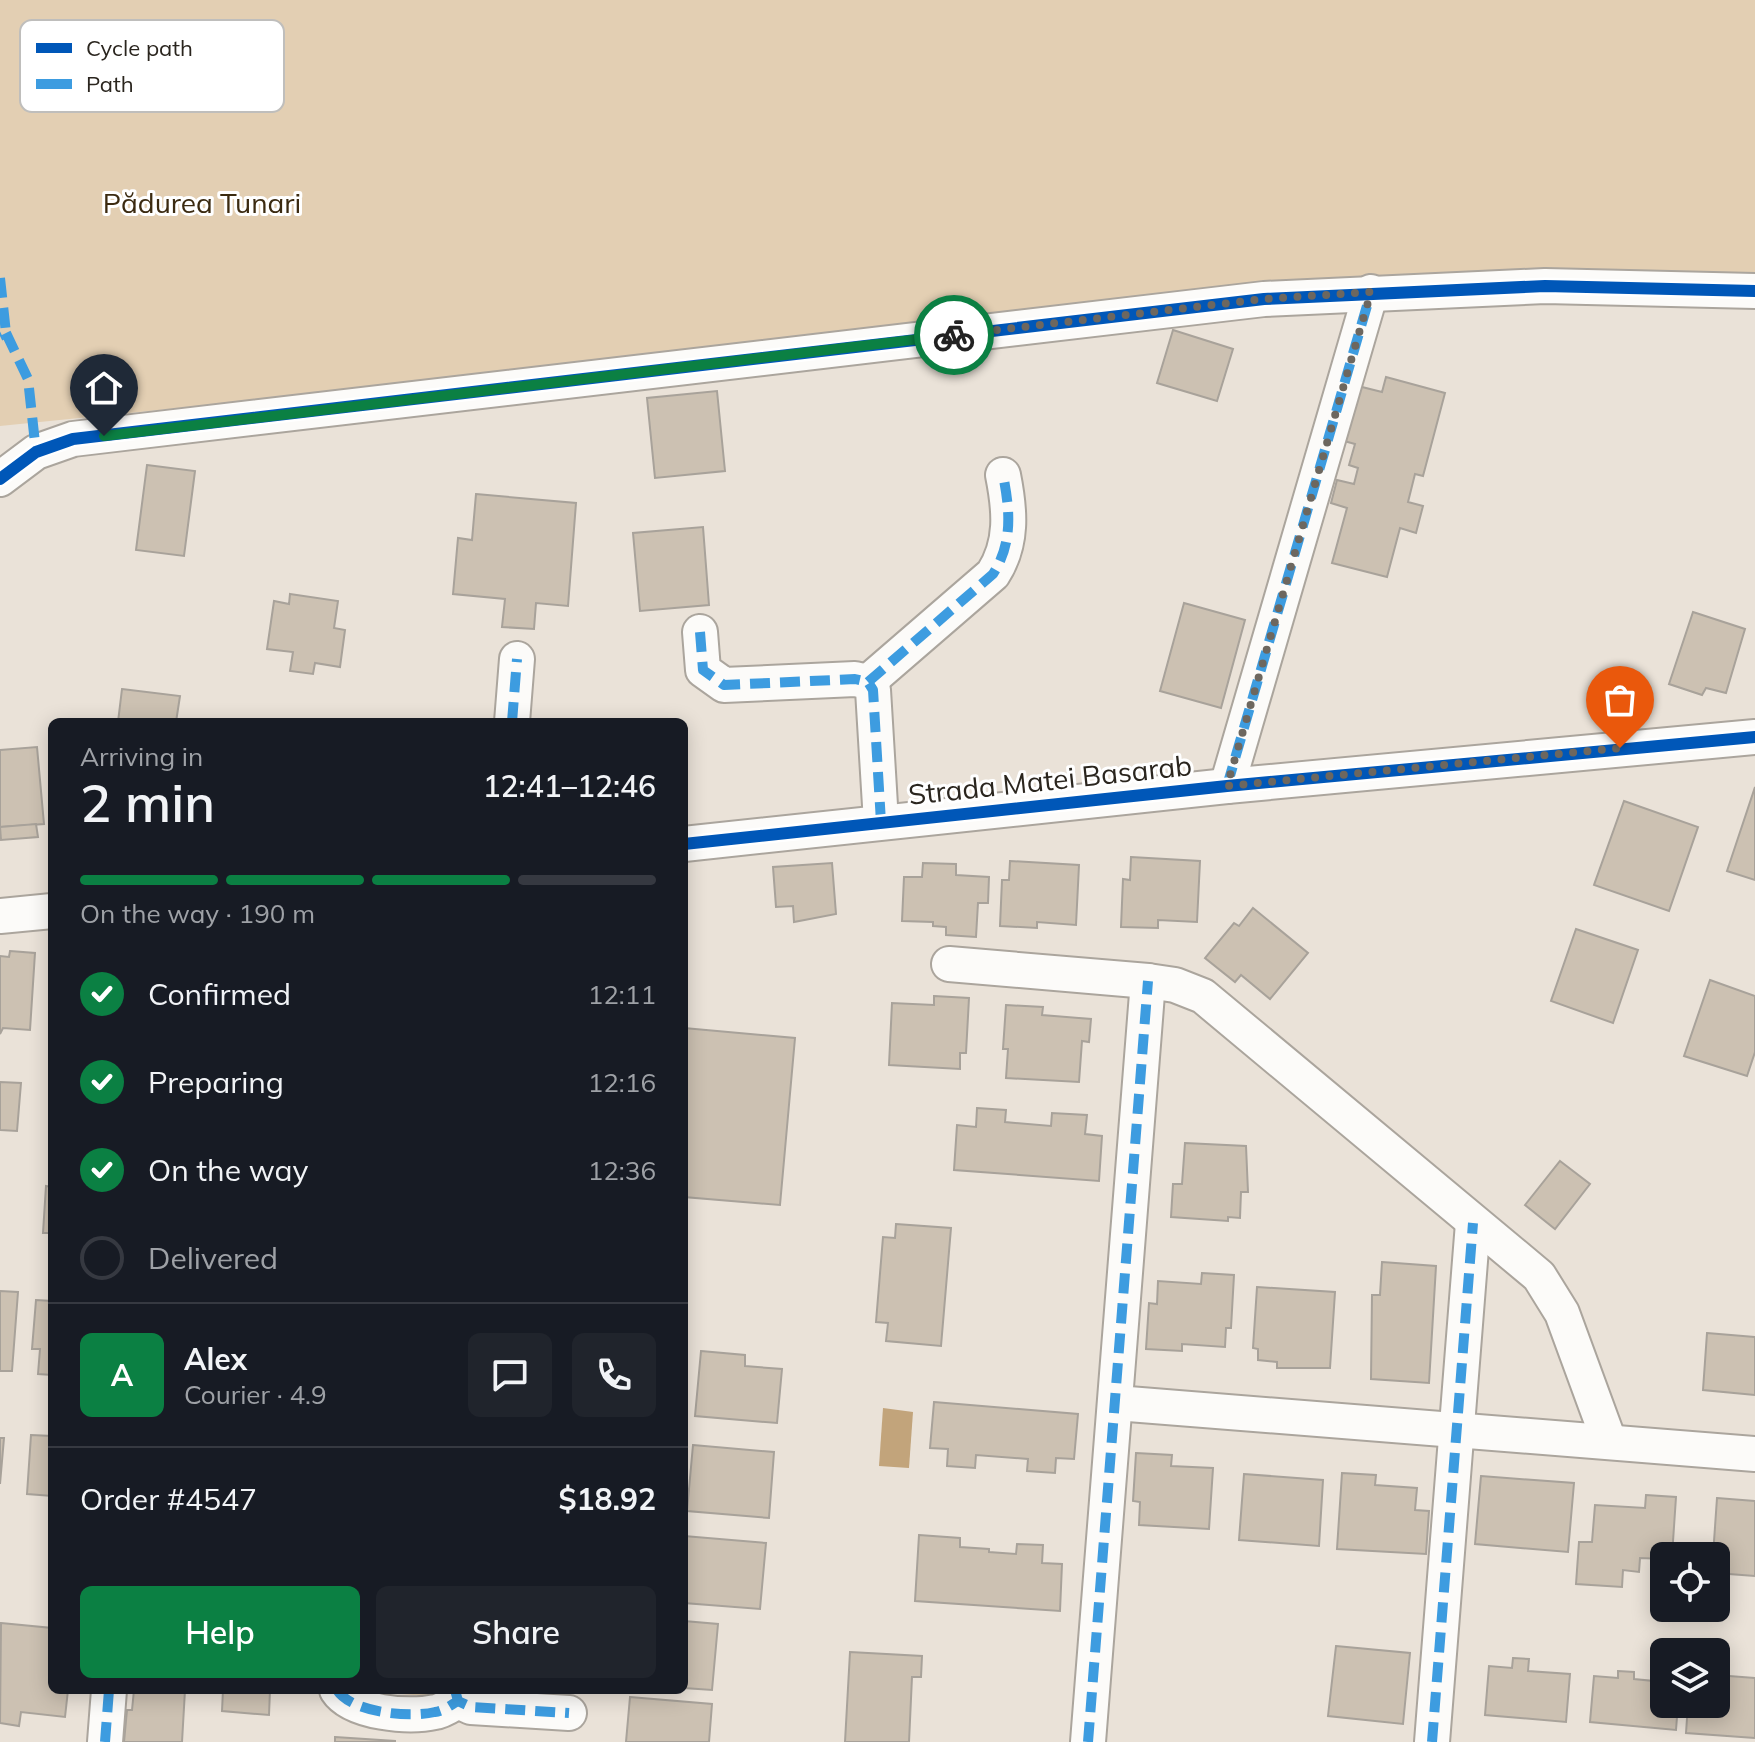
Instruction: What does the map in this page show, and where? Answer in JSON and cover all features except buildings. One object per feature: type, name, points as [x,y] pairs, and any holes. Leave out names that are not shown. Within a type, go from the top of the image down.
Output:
[{"type":"street","points":[[0,479],[36,452],[73,439],[1248,300],[1545,286],[1755,291]]},
{"type":"street","points":[[1227,786],[1371,292]]},
{"type":"street","points":[[868,682],[993,574],[1005,556],[1010,510],[1003,475]]},
{"type":"street","points":[[700,632],[703,670],[724,685],[855,679],[868,682],[873,690],[881,822]]},
{"type":"street","points":[[512,718],[517,659]]},
{"type":"street","name":"Strada Matei Basarab","points":[[688,844],[1227,786],[1755,737]]},
{"type":"street","points":[[0,916],[48,911]]},
{"type":"street","points":[[949,964],[1148,981],[1175,985],[1203,996],[1539,1276],[1562,1313],[1609,1441]]},
{"type":"street","points":[[1088,1742],[1148,981]]},
{"type":"street","points":[[1432,1742],[1473,1223]]},
{"type":"street","points":[[1116,1403],[1755,1454]]},
{"type":"street","points":[[105,1742],[109,1694]]},
{"type":"street","points":[[340,1694],[355,1705],[395,1712],[436,1712],[456,1696],[471,1707],[569,1713]]},
{"type":"green space","name":"Pădurea Tunari","points":[[0,0],[1755,0],[1755,291],[1264,299],[0,426]]},
{"type":"shaded area","points":[[883,1408],[913,1412],[909,1468],[879,1466]]},
{"type":"marked path","points":[[0,278],[6,333],[0,336]]},
{"type":"marked path","points":[[1227,786],[1371,292]]},
{"type":"marked path","points":[[6,333],[28,379],[36,452]]},
{"type":"marked path","points":[[868,682],[993,574],[1007,538],[1003,475]]},
{"type":"marked path","points":[[700,632],[703,670],[724,685],[855,679],[868,682],[873,690],[881,822]]},
{"type":"marked path","points":[[512,718],[517,659]]},
{"type":"marked path","points":[[1088,1742],[1148,981]]},
{"type":"marked path","points":[[1432,1742],[1473,1223]]},
{"type":"marked path","points":[[105,1742],[109,1694]]},
{"type":"marked path","points":[[340,1694],[368,1709],[397,1714],[424,1714],[447,1708],[458,1701]]},
{"type":"marked path","points":[[456,1694],[458,1701],[471,1707],[569,1713]]},
{"type":"cycle path","points":[[0,479],[36,452],[73,439],[1264,299],[1545,286],[1755,291]]},
{"type":"cycle path","points":[[688,844],[1227,786],[1755,737]]},
{"type":"way so far","points":[[954,335],[1264,299],[1371,292],[1227,786],[1620,748]]},
{"type":"route","points":[[104,436],[954,335]]}]
